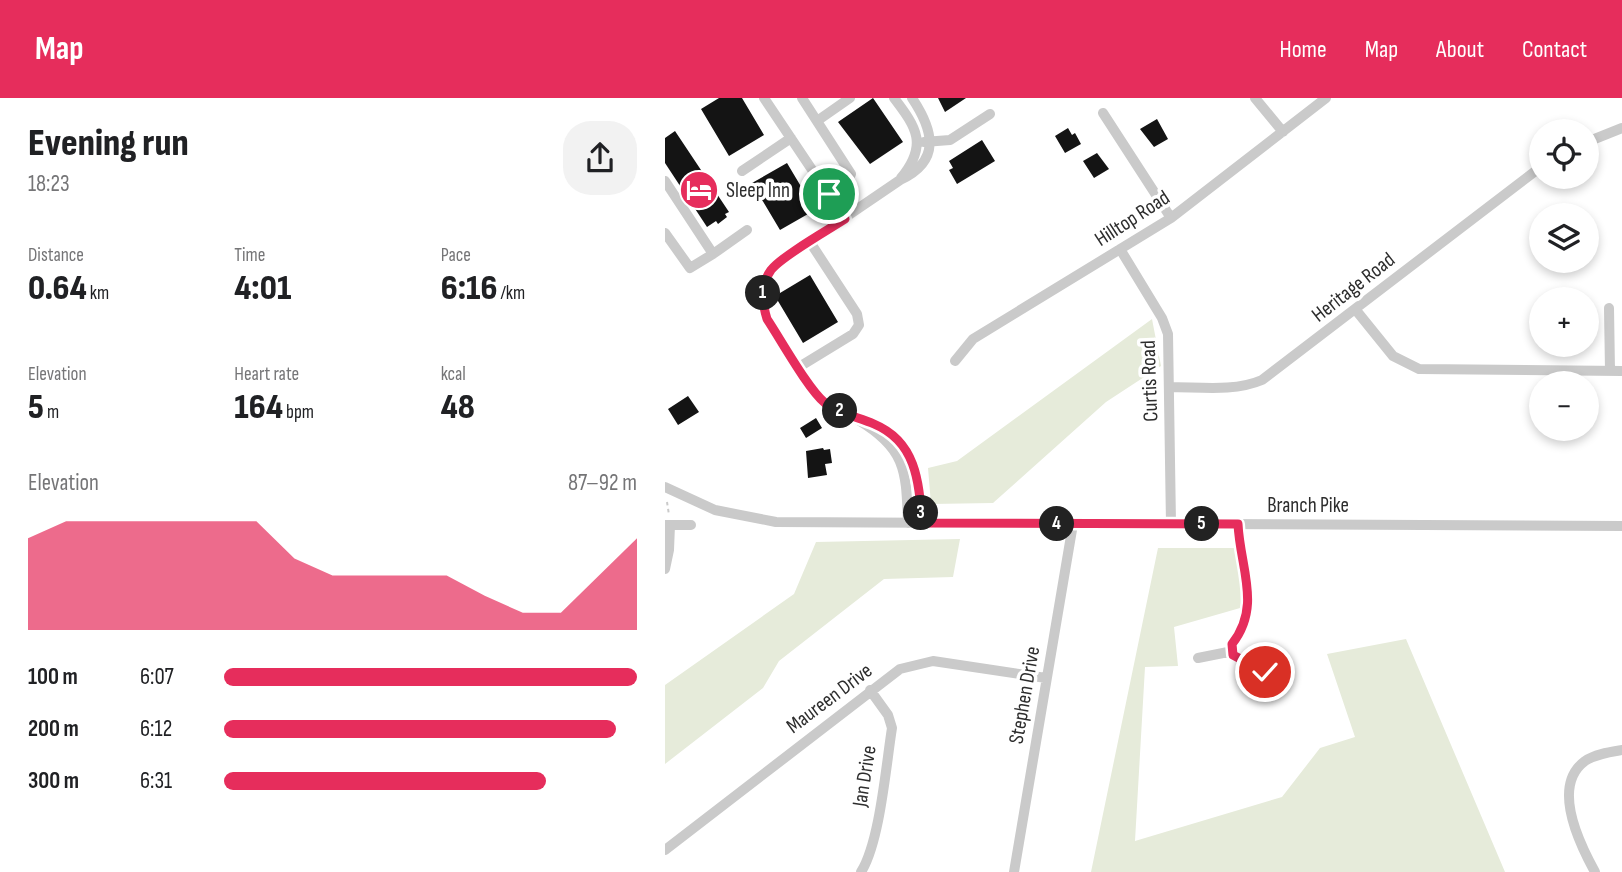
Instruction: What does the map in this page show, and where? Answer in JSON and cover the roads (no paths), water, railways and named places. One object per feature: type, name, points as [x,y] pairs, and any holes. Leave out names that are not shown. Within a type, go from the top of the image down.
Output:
[{"type":"street","points":[[764,98],[845,219]]},
{"type":"street","points":[[801,98],[851,174],[846,182],[829,194]]},
{"type":"street","points":[[817,121],[849,98]]},
{"type":"street","points":[[894,98],[913,125],[918,142],[912,164],[900,180]]},
{"type":"street","points":[[908,523],[906,478],[899,458],[887,441],[857,419],[822,400],[767,319],[762,294],[771,271],[900,180],[913,174],[922,165],[931,142],[927,123],[912,98]]},
{"type":"street","points":[[1255,98],[1283,132]]},
{"type":"street","name":"Hilltop Road","points":[[955,361],[973,339],[1171,218],[1326,98]]},
{"type":"street","points":[[1103,113],[1171,218]]},
{"type":"street","points":[[918,142],[950,140],[990,114]]},
{"type":"street","points":[[1599,137],[1622,128]]},
{"type":"street","points":[[741,172],[791,138]]},
{"type":"street","name":"Heritage Road","points":[[1169,387],[1235,388],[1250,385],[1270,375],[1529,176]]},
{"type":"street","points":[[665,181],[713,254]]},
{"type":"street","points":[[665,233],[690,268],[747,230]]},
{"type":"street","points":[[799,367],[853,334],[859,325],[857,314],[810,242]]},
{"type":"street","name":"Curtis Road","points":[[1120,249],[1166,325],[1170,343],[1171,524]]},
{"type":"street","points":[[1609,308],[1610,371]]},
{"type":"street","points":[[1355,309],[1393,356],[1419,369],[1622,372]]},
{"type":"street","points":[[857,419],[887,430],[906,449],[918,477],[922,523]]},
{"type":"street","name":"Branch Pike","points":[[665,487],[715,510],[758,520],[1622,526]]},
{"type":"street","points":[[665,569],[669,550],[668,524],[691,525]]},
{"type":"street","name":"Stephen Drive","points":[[1014,872],[1073,524]]},
{"type":"street","points":[[1238,524],[1248,606],[1243,631],[1232,644],[1233,655],[1265,672]]},
{"type":"street","points":[[1198,658],[1233,651]]},
{"type":"street","name":"Maureen Drive","points":[[665,850],[900,669],[933,661],[1046,678]]},
{"type":"street","name":"Jan Drive","points":[[861,872],[868,862],[873,842],[892,728],[888,715],[870,690]]},
{"type":"street","points":[[1595,872],[1569,808],[1569,788],[1572,777],[1585,761],[1622,750]]},
{"type":"place","name":"Sleep Inn","points":[[699,190]]}]
